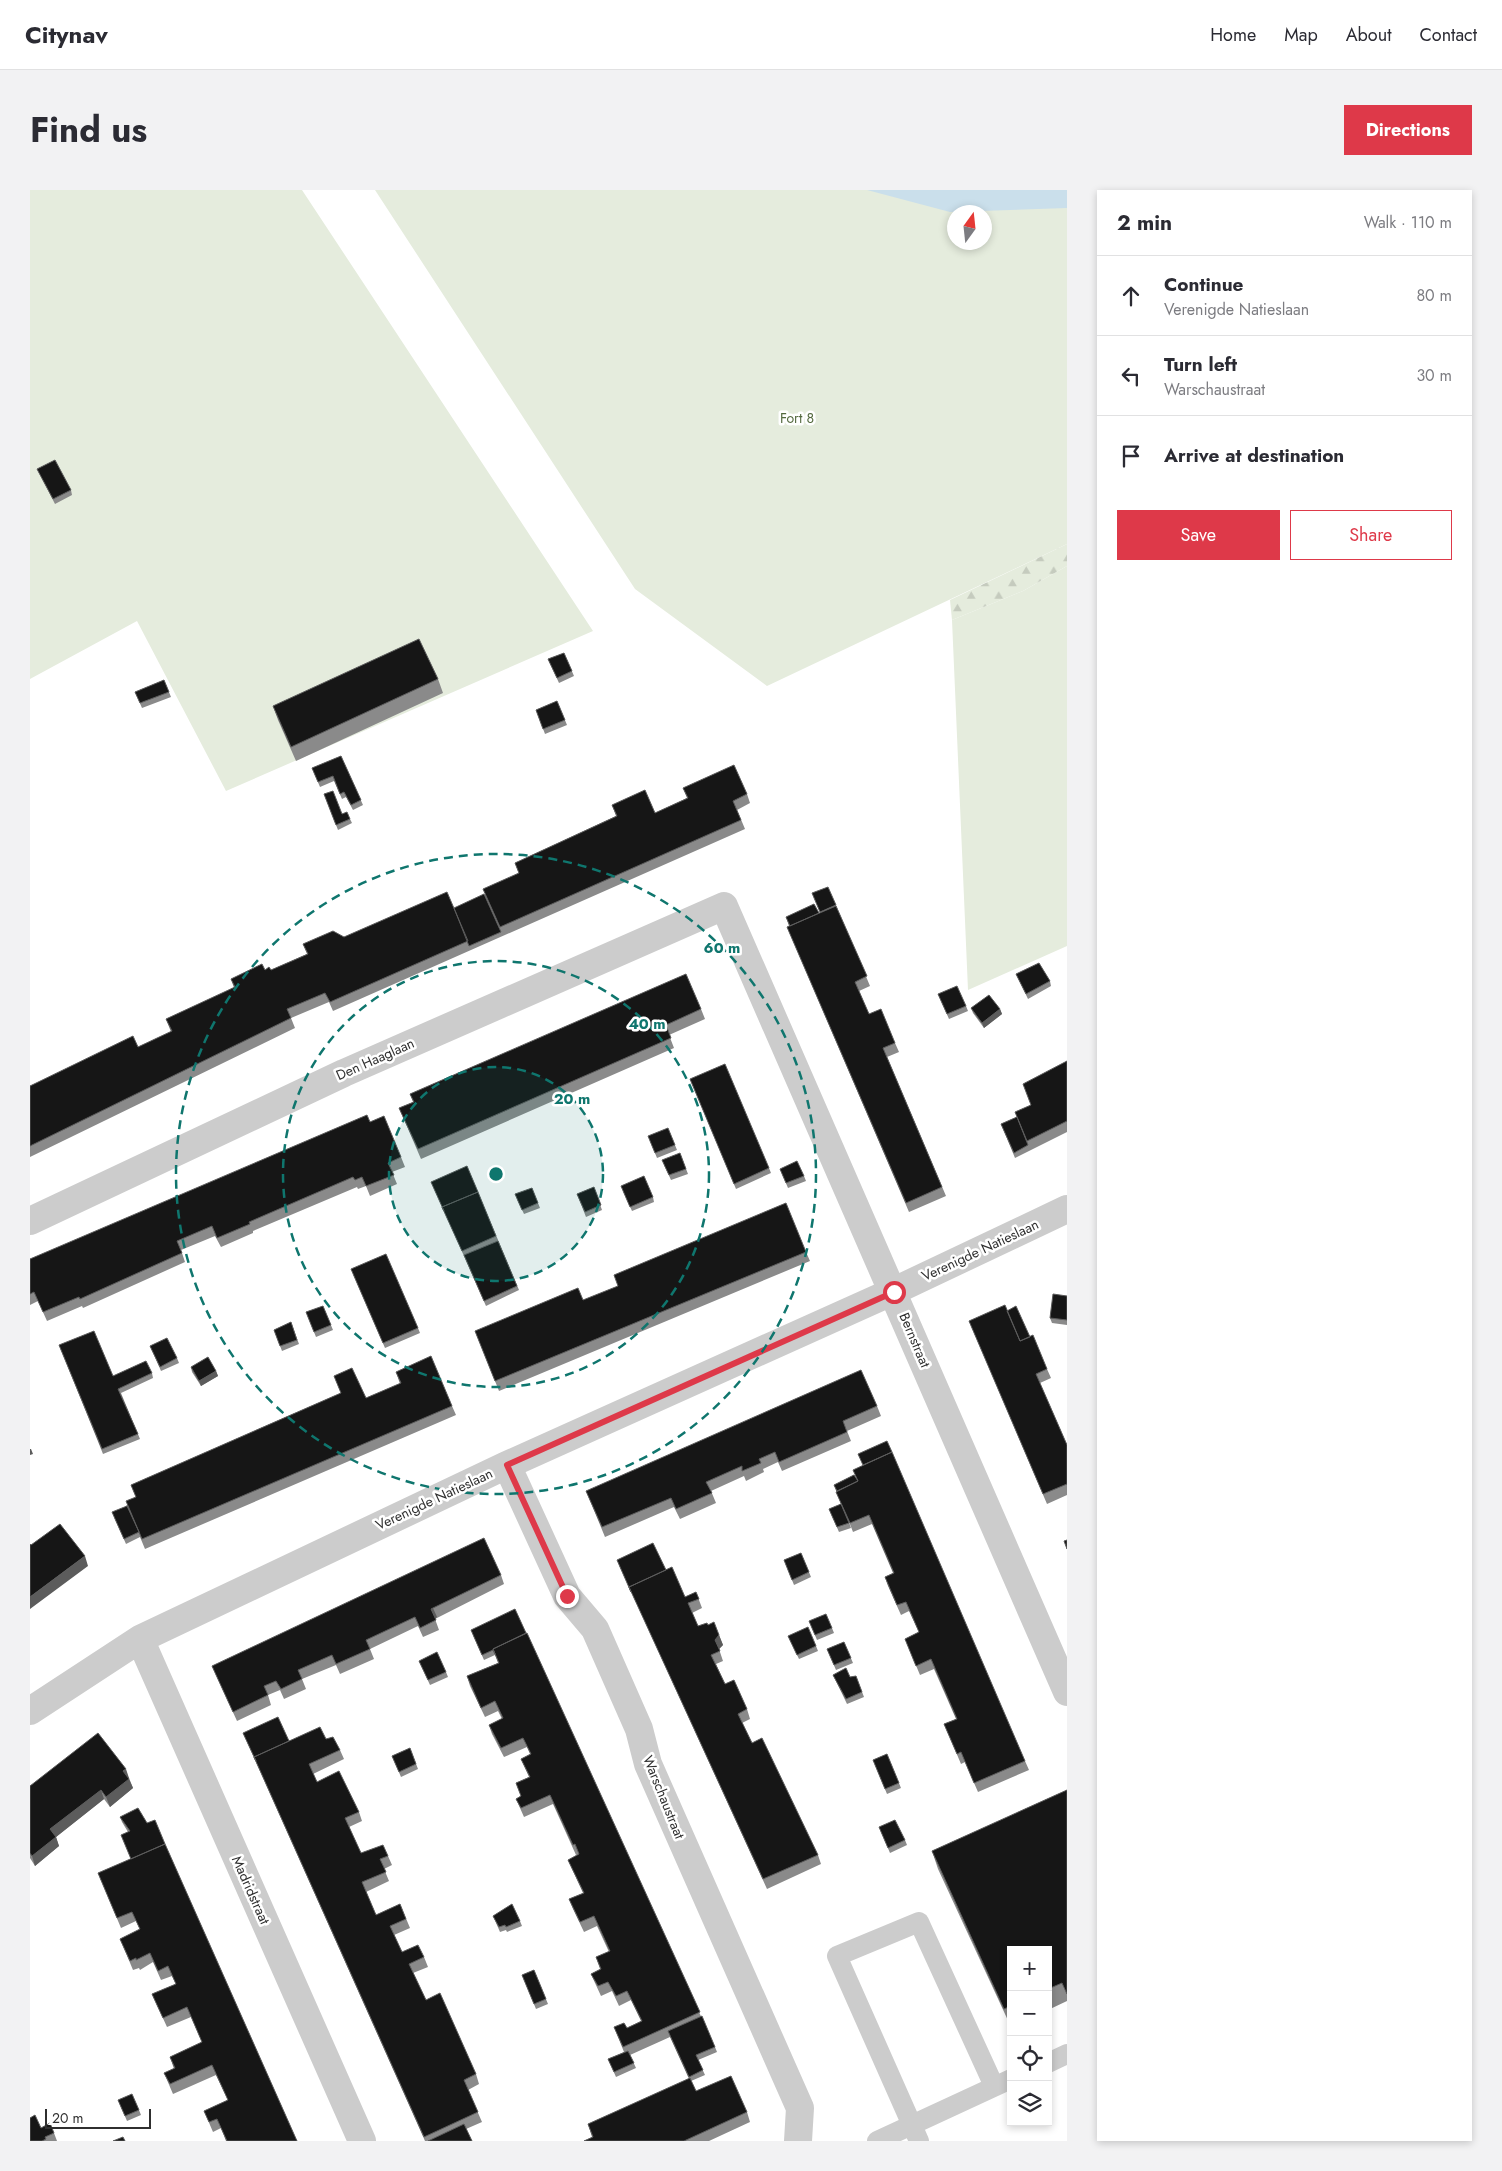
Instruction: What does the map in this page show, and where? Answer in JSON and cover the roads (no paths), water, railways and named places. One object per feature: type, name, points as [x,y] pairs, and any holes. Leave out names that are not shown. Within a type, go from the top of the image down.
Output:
[{"type":"street","name":"Den Haaglaan","points":[[30,1220],[344,1072],[724,906]]},
{"type":"street","name":"Bernstraat","points":[[724,906],[1067,1692]]},
{"type":"street","name":"Verenigde Natieslaan","points":[[30,1711],[140,1639],[507,1465],[894,1292],[1067,1209]]},
{"type":"street","name":"Warschaustraat","points":[[507,1465],[567,1596],[595,1629],[639,1729],[648,1764],[800,2108],[798,2140]]},
{"type":"street","name":"Madridstraat","points":[[140,1639],[362,2141]]},
{"type":"lane","points":[[877,2141],[916,2132],[1002,2082],[920,1922],[837,1956],[916,2132]]},
{"type":"lane","points":[[1052,2060],[1067,2054]]},
{"type":"water","points":[[867,190],[1067,190],[1067,208],[992,211],[992,205],[947,205],[947,211]]},
{"type":"park label","name":"Fort 8","points":[[797,418]]}]
